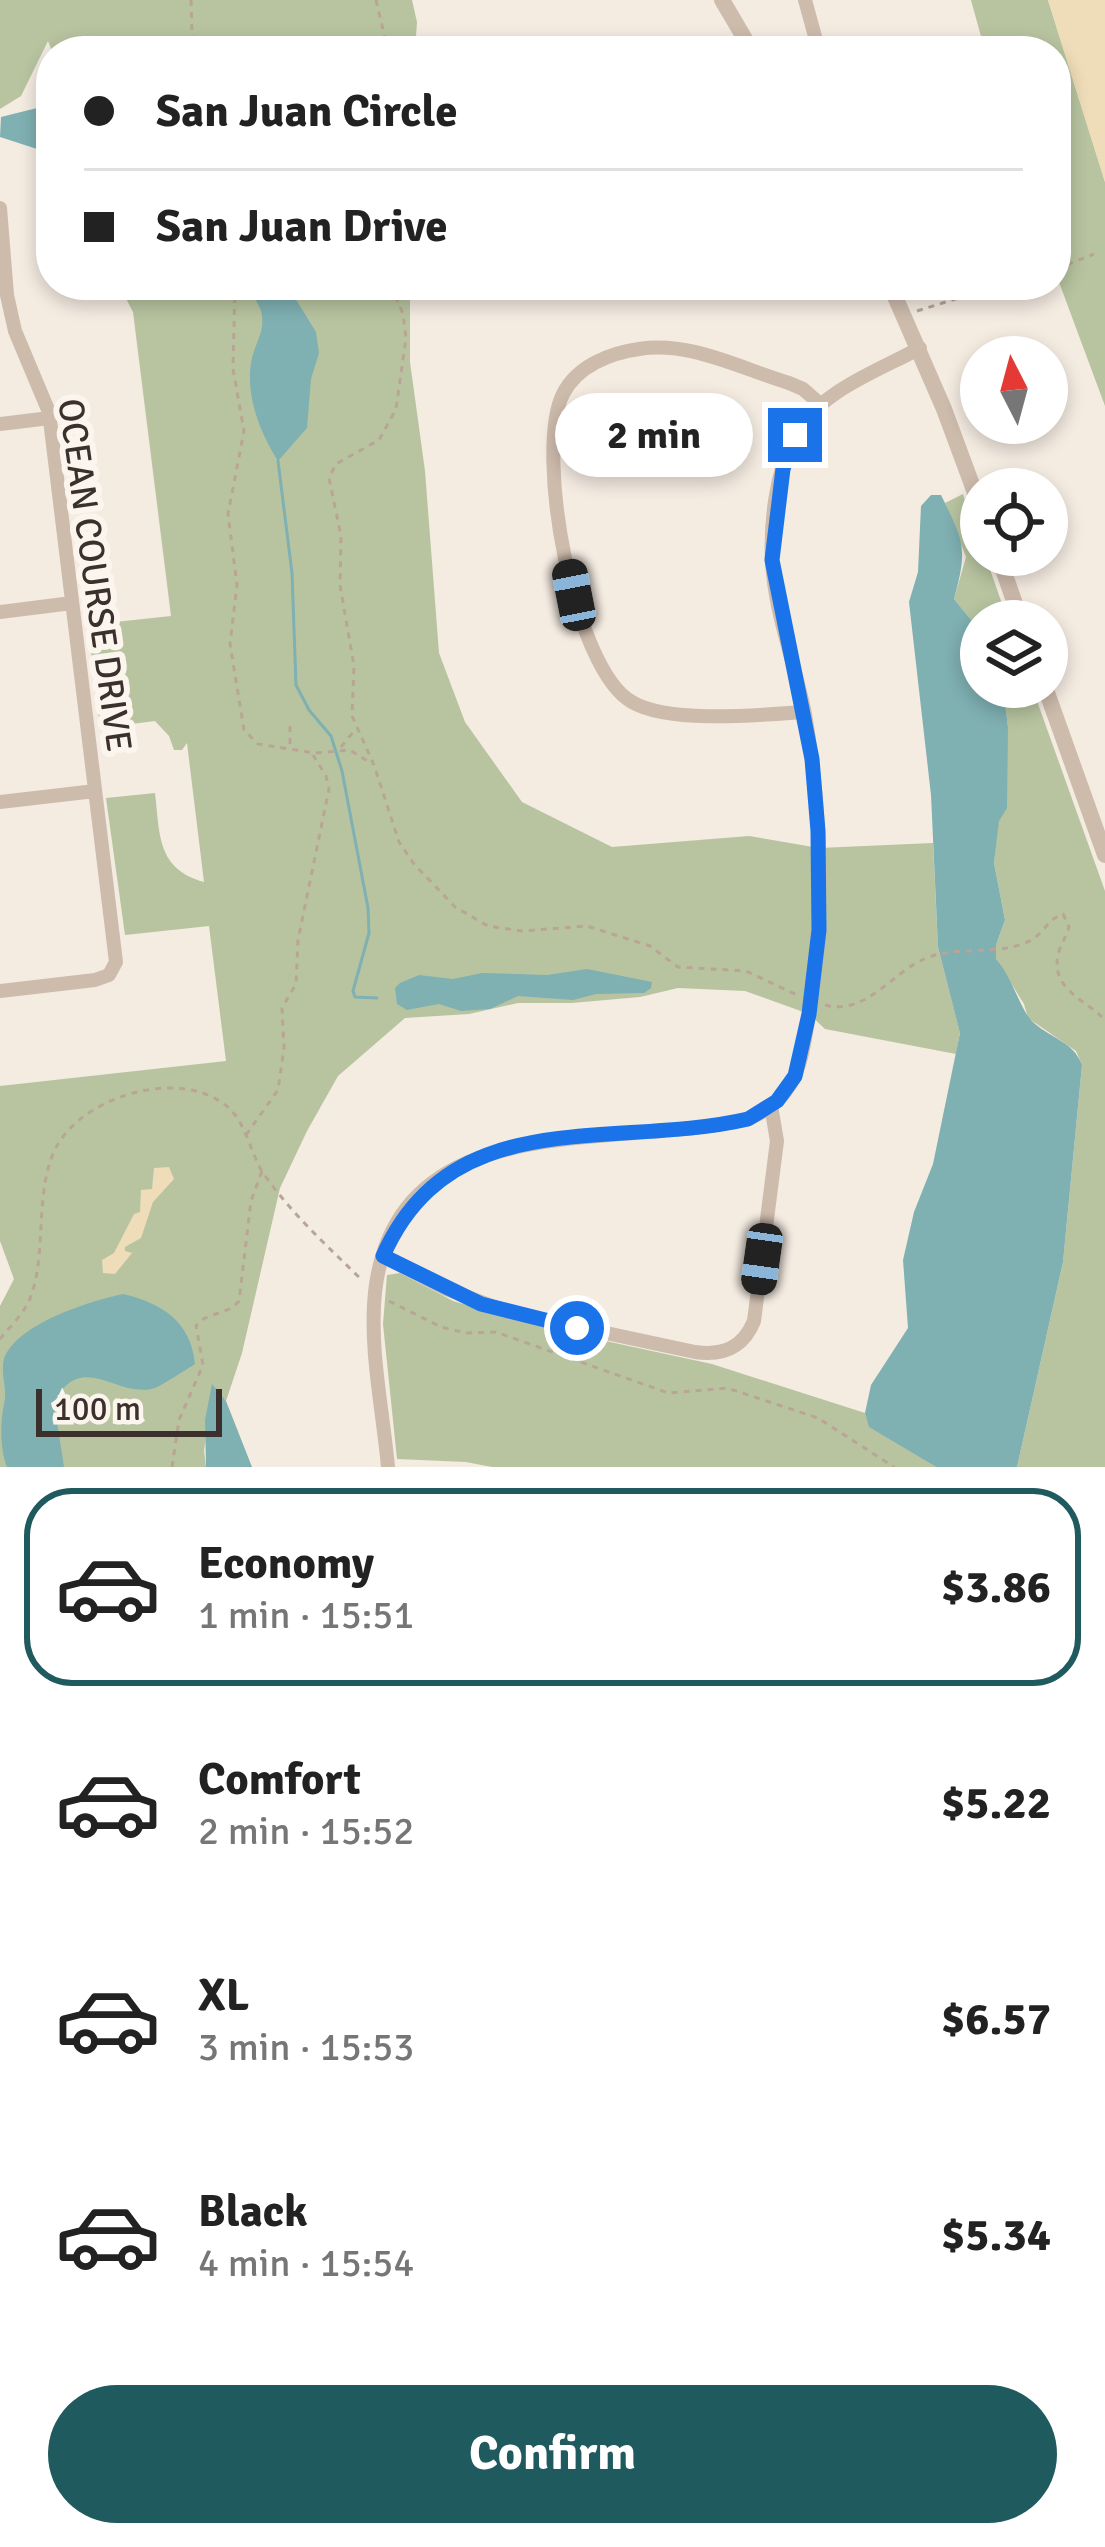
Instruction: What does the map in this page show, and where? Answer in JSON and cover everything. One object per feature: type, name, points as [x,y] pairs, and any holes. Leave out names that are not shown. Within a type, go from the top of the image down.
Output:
[{"type":"street","points":[[722,0],[743,36]]},
{"type":"street","points":[[805,0],[815,36]]},
{"type":"street","name":"OCEAN COURSE DRIVE","points":[[0,208],[15,331],[50,418],[116,955],[109,975],[95,980],[0,991]]},
{"type":"street","points":[[897,300],[965,468]]},
{"type":"street","points":[[804,712],[671,712],[636,706],[612,687],[587,636],[557,517],[553,420],[566,388],[586,367],[623,352],[654,347],[695,351],[803,389],[820,404]]},
{"type":"street","points":[[388,1467],[374,1316],[383,1256],[419,1196],[475,1157],[518,1144],[739,1121],[771,1106],[795,1076],[811,1001],[820,868],[804,712],[775,590],[772,541],[788,451],[805,421],[820,404],[920,348]]},
{"type":"street","points":[[0,424],[50,418]]},
{"type":"street","points":[[0,611],[72,603]]},
{"type":"street","points":[[1052,708],[1105,856]]},
{"type":"street","points":[[0,802],[95,791]]},
{"type":"street","points":[[383,1256],[446,1289],[508,1312],[695,1352],[731,1350],[754,1321],[777,1141],[771,1106]]},
{"type":"path","points":[[191,0],[193,36]]},
{"type":"path","points":[[376,0],[384,36]]},
{"type":"path","points":[[1071,263],[1094,254]]},
{"type":"path","points":[[235,300],[233,369],[244,430],[228,514],[238,585],[230,631],[231,666],[244,730],[249,738],[311,753],[350,749],[374,765]]},
{"type":"path","points":[[397,300],[406,338],[396,410],[379,440],[336,464],[329,478],[341,536],[340,584],[354,665],[352,716],[399,842],[435,889],[468,917],[488,926],[521,931],[587,926],[650,946],[678,968],[746,971],[840,1009],[895,982],[923,959],[1034,939],[1052,918],[1063,914],[1069,927],[1058,954],[1061,980],[1070,993],[1102,1017]]},
{"type":"path","points":[[904,314],[950,300]]},
{"type":"path","points":[[290,726],[290,749]]},
{"type":"path","points":[[339,748],[356,729]]},
{"type":"path","points":[[320,761],[326,752]]},
{"type":"path","points":[[244,1136],[268,1109],[283,1072],[282,1008],[296,983],[298,940],[328,800],[329,783],[320,761],[311,753]]},
{"type":"path","points":[[172,1467],[179,1420],[203,1365],[196,1326],[202,1318],[233,1309],[239,1301],[251,1201],[262,1171]]},
{"type":"green space","points":[[0,0],[412,0],[416,36],[36,36],[36,65],[21,96],[0,109]]},
{"type":"green space","points":[[971,0],[1048,0],[1059,36],[981,36]]},
{"type":"green space","points":[[1071,73],[1105,182],[1105,406],[1066,300],[1071,300]]},
{"type":"green space","points":[[127,300],[410,300],[410,362],[425,471],[439,653],[465,722],[522,802],[612,847],[749,836],[819,848],[933,843],[938,947],[960,1032],[956,1054],[825,1029],[809,1014],[745,991],[678,988],[640,997],[518,1003],[469,1014],[405,1018],[338,1076],[280,1188],[242,1353],[226,1401],[213,1386],[206,1467],[0,1467],[0,1306],[14,1279],[0,1241],[0,1086],[226,1061],[209,926],[125,935],[106,798],[155,793],[160,836],[169,859],[177,869],[204,882],[187,743],[182,750],[174,750],[155,721],[100,728],[88,625],[171,616],[133,312]]},
{"type":"green space","points":[[960,496],[960,542],[945,503]]},
{"type":"green space","points":[[961,576],[992,576],[1001,600],[960,600],[960,606],[954,599]]},
{"type":"green space","points":[[1006,708],[1040,708],[1105,891],[1105,1467],[1017,1467],[1063,1262],[1082,1065],[1076,1051],[1028,1018],[996,959],[1005,920],[994,863],[1008,727]]},
{"type":"green space","points":[[400,1273],[453,1301],[550,1329],[712,1364],[865,1413],[870,1427],[936,1467],[492,1467],[397,1459],[383,1324],[387,1275]]},
{"type":"sand","points":[[1048,0],[1105,0],[1105,182],[1071,73],[1071,36],[1059,36]]},
{"type":"sand","points":[[169,1167],[174,1179],[153,1202],[141,1238],[125,1247],[132,1253],[115,1274],[103,1273],[102,1260],[114,1253],[134,1214],[140,1212],[141,1190],[152,1189],[154,1168]]},
{"type":"water","points":[[36,108],[36,149],[0,137],[1,117]]},
{"type":"water","points":[[255,300],[296,300],[316,332],[319,353],[311,379],[307,428],[278,461],[252,399],[250,371],[261,330]]},
{"type":"water","points":[[931,495],[941,495],[959,535],[960,572],[954,599],[960,606],[960,708],[1006,708],[1007,808],[999,821],[994,863],[1005,920],[996,959],[1031,1020],[1073,1050],[1082,1065],[1063,1262],[1017,1467],[936,1467],[869,1427],[865,1413],[871,1385],[908,1328],[903,1260],[914,1212],[933,1164],[960,1033],[938,947],[931,795],[909,602],[918,572],[921,506]]},
{"type":"water","points":[[587,969],[652,982],[651,988],[644,993],[596,994],[573,1000],[518,996],[490,1009],[461,1011],[439,1004],[407,1010],[397,1004],[395,988],[419,975],[453,979],[482,973],[547,975]]},
{"type":"water","points":[[123,1294],[172,1316],[187,1336],[195,1364],[158,1387],[141,1390],[101,1379],[76,1379],[54,1403],[64,1467],[7,1467],[1,1436],[3,1365],[11,1346],[56,1316]]},
{"type":"water","points":[[212,1384],[226,1401],[252,1467],[206,1467],[205,1420]]},
{"type":"waterway","points":[[278,461],[292,573],[296,685],[331,736],[342,771],[368,908],[369,933],[353,991],[355,997],[377,998]]},
{"type":"route","points":[[577,1328],[481,1304],[383,1256],[419,1196],[475,1157],[518,1144],[748,1119],[777,1101],[795,1076],[814,980],[820,889],[812,759],[772,560],[775,510],[795,435]]}]
